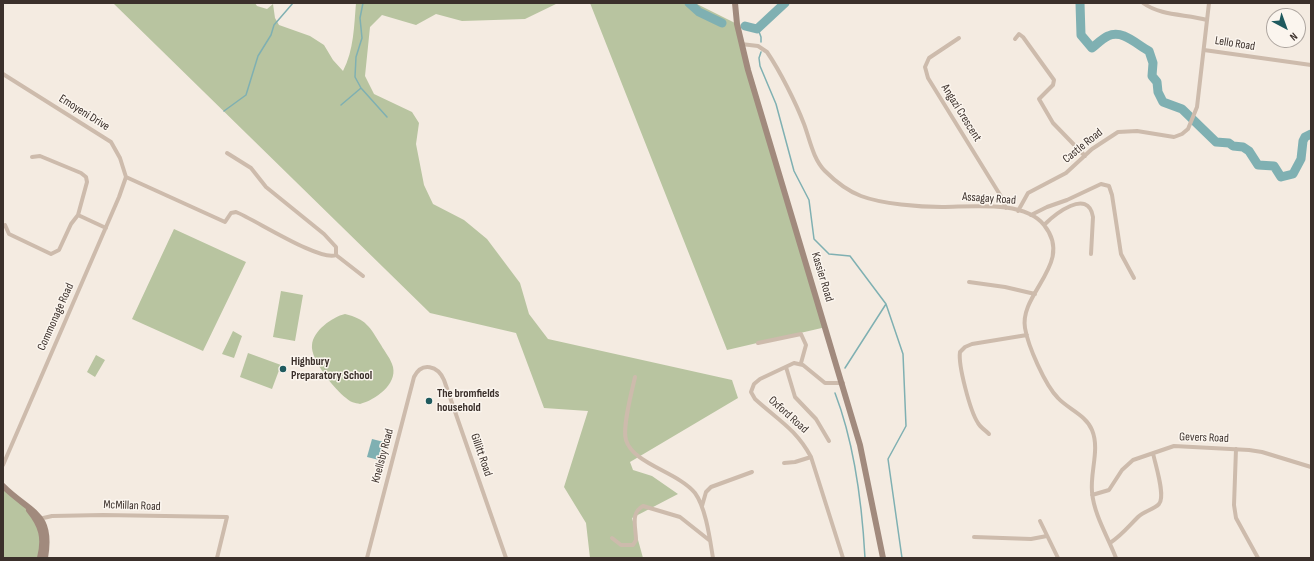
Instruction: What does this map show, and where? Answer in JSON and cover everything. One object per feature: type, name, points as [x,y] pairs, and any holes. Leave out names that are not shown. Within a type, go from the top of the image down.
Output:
[{"type":"main road","name":"Kassier Road","points":[[735,3],[741,44],[843,383],[868,478],[883,558]]},
{"type":"main road","points":[[3,486],[39,519],[47,535],[45,558]]},
{"type":"main road","points":[[39,519],[43,536],[40,558]]},
{"type":"street","points":[[1143,3],[1150,8],[1168,13],[1194,16],[1207,20]]},
{"type":"street","name":"Castle Road","points":[[1018,211],[1028,193],[1066,173],[1103,141],[1118,132],[1137,131],[1174,137],[1184,133],[1194,117],[1197,107],[1209,3]]},
{"type":"street","points":[[1015,39],[1017,35],[1021,35],[1054,80],[1053,86],[1039,98],[1053,123],[1085,156]]},
{"type":"street","name":"Angazi Crescent","points":[[959,38],[929,58],[925,67],[928,78],[1002,198],[1006,208]]},
{"type":"street","name":"Assagay Road","points":[[741,44],[761,46],[768,52],[804,122],[815,157],[824,170],[839,183],[861,196],[877,200],[940,207],[1006,208],[1032,215],[1044,225],[1051,237],[1052,255],[1048,272],[1025,315],[1025,328],[1050,389],[1058,398],[1086,420],[1092,429],[1095,442],[1091,481],[1092,495],[1116,558]]},
{"type":"street","name":"Lello Road","points":[[1204,50],[1311,65]]},
{"type":"street","name":"Emoyeni Drive","points":[[3,74],[110,142],[120,158],[126,177]]},
{"type":"street","points":[[227,153],[250,168],[266,187],[324,234],[336,247],[336,255]]},
{"type":"street","points":[[5,225],[9,234],[53,254],[59,250],[71,224],[78,215],[87,182],[86,177],[81,173],[40,156],[32,157]]},
{"type":"street","points":[[126,177],[225,222],[231,213],[236,212],[295,243],[329,256],[336,255],[363,276]]},
{"type":"street","name":"Commonage Road","points":[[3,465],[106,228],[126,177]]},
{"type":"street","points":[[1032,215],[1047,206],[1067,200],[1102,184],[1109,186],[1112,195],[1121,254],[1134,278]]},
{"type":"street","points":[[1044,225],[1054,215],[1068,206],[1078,204],[1088,206],[1092,211],[1093,217],[1091,254]]},
{"type":"street","points":[[78,215],[106,228]]},
{"type":"street","points":[[969,282],[1005,287],[1035,294]]},
{"type":"street","points":[[758,343],[801,334],[806,345],[801,364],[822,381],[829,384],[843,383]]},
{"type":"street","points":[[989,434],[980,426],[972,412],[961,369],[960,352],[965,347],[972,344],[1027,335]]},
{"type":"street","name":"Oxford Road","points":[[801,364],[794,363],[757,381],[752,389],[752,394],[797,435],[811,457],[843,558]]},
{"type":"street","name":"Knellsby Road","points":[[366,558],[414,377],[420,368],[428,367]]},
{"type":"street","name":"Gillitt Road","points":[[428,367],[437,370],[444,380],[506,558]]},
{"type":"street","points":[[786,367],[795,397],[816,418],[829,442]]},
{"type":"street","points":[[635,377],[627,412],[625,440],[636,455],[650,465],[664,470],[691,490],[702,507],[713,558]]},
{"type":"street","name":"Gevers Road","points":[[1092,495],[1109,490],[1131,462],[1176,446],[1262,452],[1311,467]]},
{"type":"street","points":[[1236,449],[1236,518],[1258,558]]},
{"type":"street","points":[[1110,543],[1126,532],[1144,512],[1157,506],[1161,501],[1161,490],[1153,453]]},
{"type":"street","points":[[784,463],[795,462],[811,457]]},
{"type":"street","points":[[702,507],[706,492],[711,487],[752,472]]},
{"type":"street","points":[[612,538],[621,545],[633,545],[636,540],[635,514],[637,510],[643,506],[680,517],[709,541]]},
{"type":"street","name":"McMillan Road","points":[[39,519],[103,514],[227,518],[217,558]]},
{"type":"street","points":[[1040,521],[1058,558]]},
{"type":"street","points":[[974,537],[1031,539],[1047,536]]},
{"type":"green space","points":[[113,3],[255,3],[257,6],[267,9],[273,4],[275,18],[279,25],[310,36],[324,45],[333,60],[343,71],[347,63],[351,46],[356,3],[558,3],[525,19],[462,21],[436,14],[416,25],[382,15],[370,27],[365,76],[374,94],[412,112],[419,123],[416,144],[424,185],[433,204],[464,220],[487,239],[520,283],[529,314],[548,339],[732,380],[738,398],[630,462],[633,470],[652,476],[678,494],[632,518],[643,558],[590,558],[586,523],[564,487],[588,411],[544,408],[516,333],[430,313]]},
{"type":"green space","points":[[590,3],[695,3],[737,24],[826,327],[727,350]]},
{"type":"green space","points":[[174,229],[246,262],[203,351],[132,319]]},
{"type":"green space","points":[[281,291],[303,295],[295,341],[273,337]]},
{"type":"green space","points":[[345,314],[358,318],[367,325],[374,333],[393,367],[392,380],[384,391],[372,399],[360,404],[354,403],[341,394],[324,374],[312,351],[313,340],[319,330],[329,321]]},
{"type":"green space","points":[[233,331],[242,336],[234,358],[222,354]]},
{"type":"green space","points":[[248,353],[281,365],[272,389],[240,377]]},
{"type":"green space","points":[[96,355],[105,360],[95,377],[87,372]]},
{"type":"green space","points":[[3,486],[24,504],[41,529],[40,558],[3,558]]},
{"type":"water","points":[[372,439],[384,442],[379,460],[367,457]]},
{"type":"waterway","points":[[224,111],[246,95],[258,56],[271,35],[274,25],[293,3]]},
{"type":"waterway","points":[[363,3],[360,18],[362,38],[356,57],[355,77],[361,88],[387,117]]},
{"type":"waterway","points":[[689,3],[699,12],[722,23]]},
{"type":"waterway","points":[[745,26],[757,29],[785,3]]},
{"type":"waterway","points":[[1080,3],[1081,35],[1092,48],[1106,37],[1114,34],[1124,36],[1149,51],[1153,63],[1152,76],[1157,82],[1158,92],[1163,102],[1182,109],[1216,142],[1229,143],[1233,146],[1243,147],[1249,151],[1258,165],[1274,166],[1281,177],[1293,174],[1301,159],[1303,141],[1305,137],[1311,134]]},
{"type":"waterway","points":[[758,29],[761,42]]},
{"type":"waterway","points":[[761,52],[759,58],[760,66],[776,104],[794,171],[809,200],[814,239],[829,254],[850,256],[886,304],[903,354],[906,426],[888,459],[902,558]]},
{"type":"waterway","points":[[341,105],[361,88]]},
{"type":"waterway","points":[[845,368],[886,304]]},
{"type":"waterway","points":[[835,393],[848,433],[856,474],[862,516],[865,558]]},
{"type":"place","name":"Highbury Preparatory School","points":[[283,369]]},
{"type":"place","name":"The bromfields household","points":[[429,401]]}]
